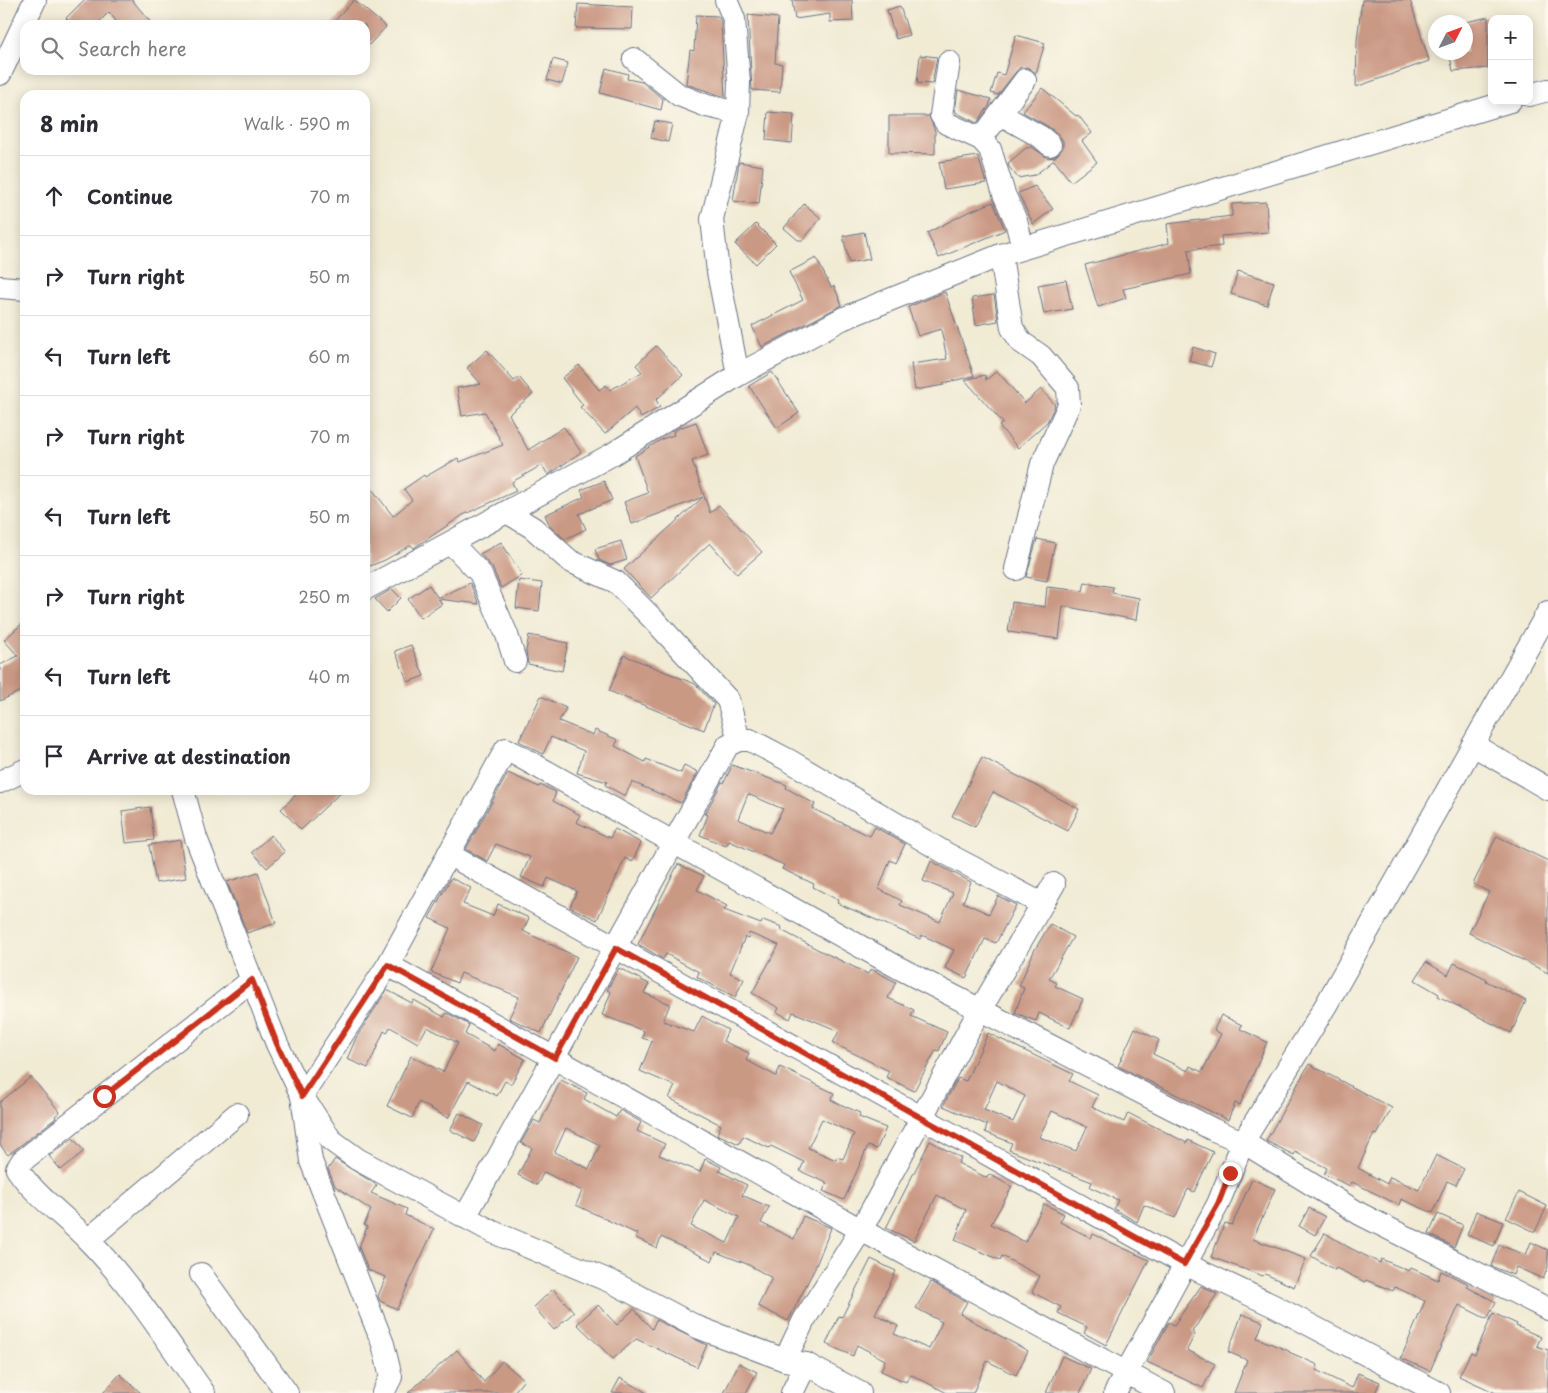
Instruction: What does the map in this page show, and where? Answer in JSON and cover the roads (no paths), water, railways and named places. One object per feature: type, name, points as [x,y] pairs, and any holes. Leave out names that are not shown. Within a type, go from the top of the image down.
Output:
[{"type":"street","points":[[26,20],[35,0]]},
{"type":"street","points":[[726,0],[734,19],[739,82],[738,113],[712,219],[718,272],[738,375]]},
{"type":"street","points":[[0,74],[20,32]]},
{"type":"street","points":[[634,59],[679,94],[706,106],[738,113]]},
{"type":"street","points":[[949,62],[941,115],[946,122],[981,139],[990,148],[996,162],[1004,194],[1016,220],[1023,248]]},
{"type":"street","points":[[981,139],[1026,80]]},
{"type":"street","points":[[1533,94],[1548,90]]},
{"type":"street","points":[[370,586],[611,455],[738,375],[842,319],[1001,255],[1497,105]]},
{"type":"street","points":[[1000,114],[1041,137],[1050,146]]},
{"type":"street","points":[[1001,255],[1012,328],[1021,342],[1041,356],[1068,388],[1069,405],[1042,464],[1016,569]]},
{"type":"street","points":[[0,287],[20,289]]},
{"type":"street","points":[[507,512],[533,528],[570,561],[616,582],[649,614],[728,700],[739,740]]},
{"type":"street","points":[[451,542],[480,573],[507,635],[515,661]]},
{"type":"street","points":[[1115,1393],[1218,1204],[1243,1142],[1326,1005],[1548,612]]},
{"type":"street","points":[[465,1217],[728,746],[739,740],[750,740],[790,761],[946,854],[1042,904]]},
{"type":"street","points":[[1473,745],[1548,789]]},
{"type":"street","points":[[383,1393],[391,1376],[383,1344],[311,1161],[302,1096],[388,965],[506,749],[980,1010],[1214,1130],[1243,1142],[1360,1214],[1548,1309]]},
{"type":"street","points":[[0,782],[20,772]]},
{"type":"street","points":[[184,795],[196,838],[277,1044],[302,1096],[331,1140],[357,1160],[493,1232],[614,1283],[697,1327],[796,1362],[860,1393]]},
{"type":"street","points":[[448,854],[1184,1264],[1274,1306],[1439,1393]]},
{"type":"street","points":[[792,1393],[804,1320],[861,1230],[980,1010],[1054,884]]},
{"type":"street","points":[[388,965],[861,1230],[1164,1393]]},
{"type":"street","points":[[204,1393],[126,1284],[88,1240],[26,1183],[17,1169],[22,1160],[252,980]]},
{"type":"street","points":[[88,1240],[237,1114]]},
{"type":"street","points":[[201,1274],[287,1393]]}]
